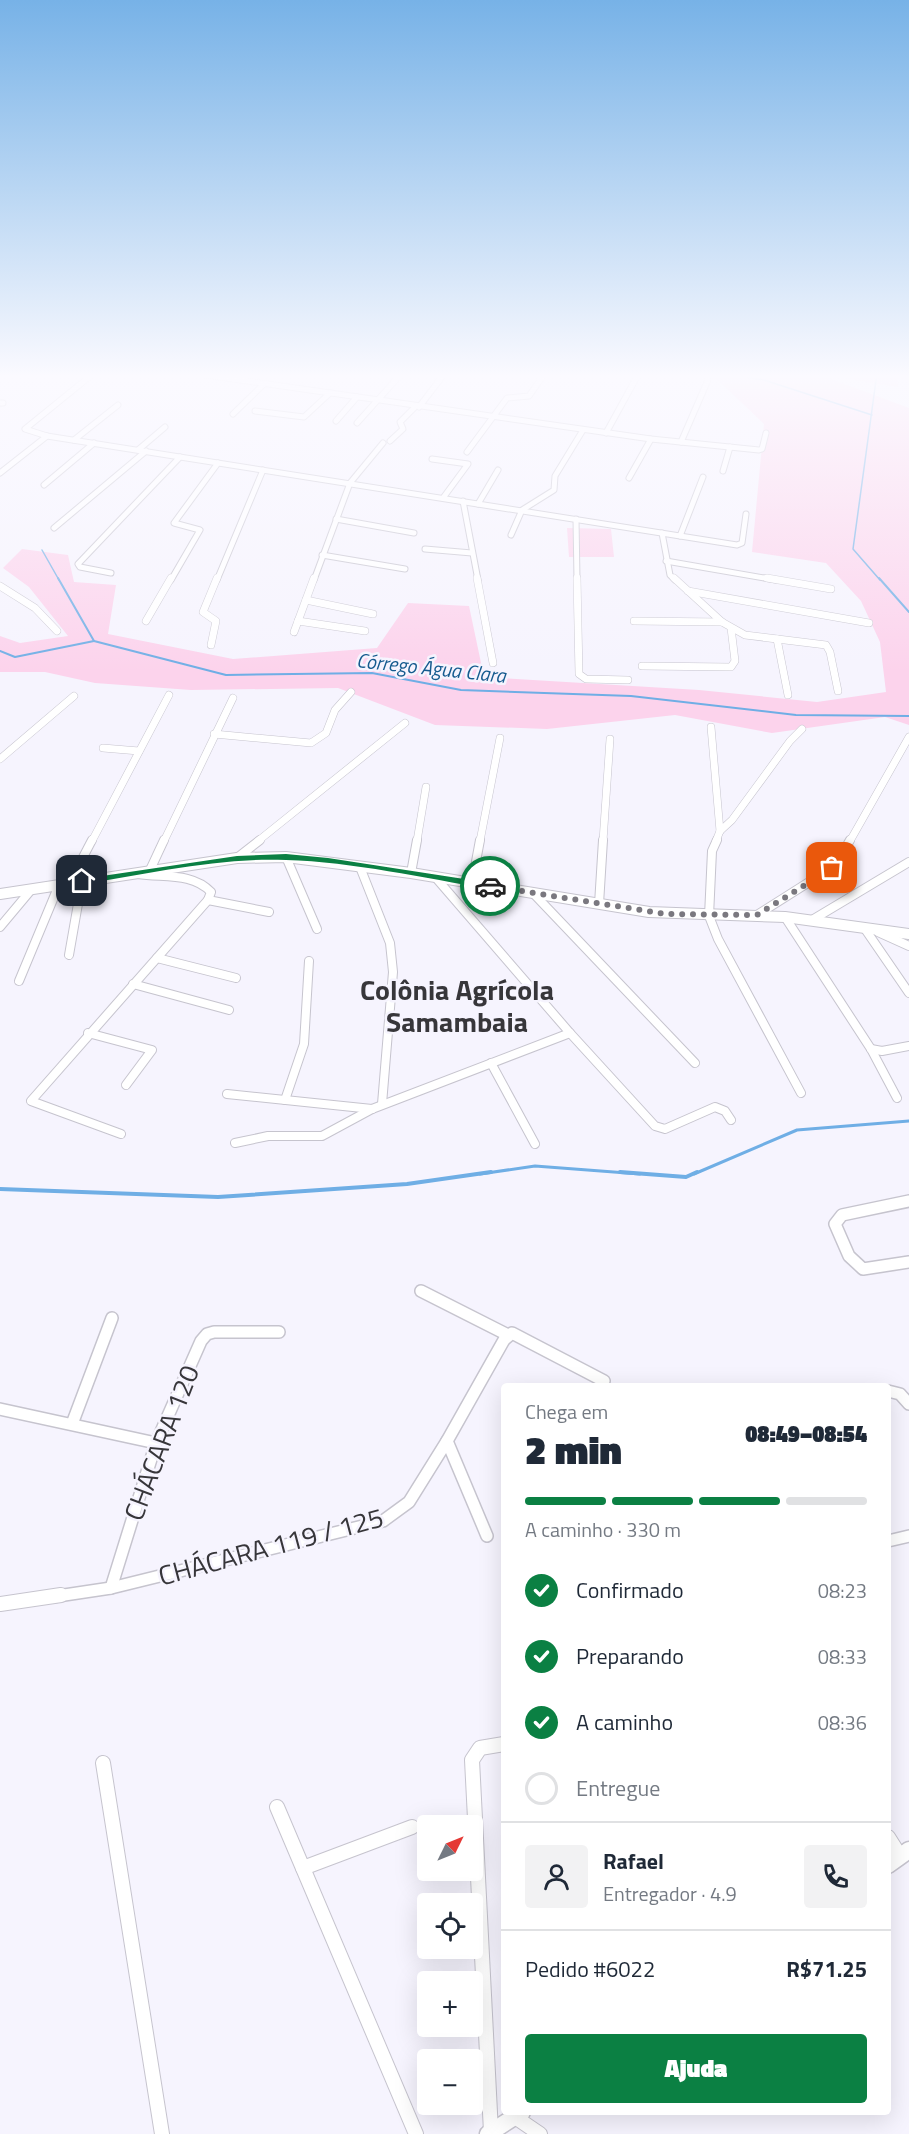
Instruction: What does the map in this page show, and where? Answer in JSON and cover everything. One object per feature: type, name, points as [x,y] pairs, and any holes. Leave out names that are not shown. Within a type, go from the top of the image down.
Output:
[{"type":"street","points":[[44,484],[58,473]]},
{"type":"street","points":[[54,528],[120,473]]},
{"type":"street","points":[[111,573],[80,567],[78,564],[165,473]]},
{"type":"street","points":[[146,621],[200,530],[174,523],[211,473]]},
{"type":"street","points":[[211,645],[216,621],[203,612],[262,473]]},
{"type":"street","points":[[280,473],[741,545],[746,514]]},
{"type":"street","points":[[294,632],[350,483],[359,473]]},
{"type":"street","points":[[443,498],[462,473]]},
{"type":"street","points":[[478,504],[496,473]]},
{"type":"street","points":[[511,535],[522,510],[554,490],[557,473]]},
{"type":"street","points":[[628,478],[631,473]]},
{"type":"street","points":[[680,536],[703,477]]},
{"type":"street","points":[[464,501],[493,663]]},
{"type":"street","points":[[336,519],[414,533]]},
{"type":"street","points":[[576,519],[579,674],[586,679],[628,680]]},
{"type":"street","points":[[662,533],[670,575],[687,591],[722,622],[745,635],[826,645],[831,652],[838,691]]},
{"type":"street","points":[[424,549],[472,553]]},
{"type":"street","points":[[322,555],[405,569]]},
{"type":"street","points":[[666,561],[831,589]]},
{"type":"street","points":[[0,586],[35,608],[57,631]]},
{"type":"street","points":[[687,591],[869,623]]},
{"type":"street","points":[[306,600],[373,614]]},
{"type":"street","points":[[298,621],[365,631]]},
{"type":"street","points":[[634,621],[722,622]]},
{"type":"street","points":[[642,666],[716,668],[731,666],[735,661],[731,628]]},
{"type":"street","points":[[777,639],[788,695]]},
{"type":"street","points":[[214,734],[311,743],[323,738],[329,731],[334,711],[351,692]]},
{"type":"street","points":[[19,981],[64,884],[169,695]]},
{"type":"street","points":[[0,759],[74,696]]},
{"type":"street","points":[[150,870],[233,698]]},
{"type":"street","points":[[237,858],[405,723]]},
{"type":"street","points":[[711,727],[715,797],[720,831]]},
{"type":"street","points":[[801,1094],[718,939],[709,916],[712,851],[720,831],[732,820],[790,741],[802,729]]},
{"type":"street","points":[[757,915],[836,865],[909,737]]},
{"type":"street","points":[[472,883],[500,738]]},
{"type":"street","points":[[599,904],[610,739]]},
{"type":"street","points":[[103,748],[139,751]]},
{"type":"street","points":[[411,873],[426,787]]},
{"type":"street","points":[[286,857],[317,929]]},
{"type":"street","points":[[0,894],[237,858],[286,857],[411,873],[661,913],[785,917],[909,934]]},
{"type":"street","points":[[812,920],[909,862]]},
{"type":"street","points":[[360,867],[390,943],[392,956],[392,986],[382,1104]]},
{"type":"street","points":[[122,1134],[32,1101],[32,1098],[208,900],[211,892],[207,886],[198,882],[132,873]]},
{"type":"street","points":[[436,878],[570,1033],[660,1129],[711,1108],[725,1111],[731,1120]]},
{"type":"street","points":[[69,955],[82,881]]},
{"type":"street","points":[[0,927],[31,890]]},
{"type":"street","points":[[533,893],[695,1063]]},
{"type":"street","points":[[208,900],[269,912]]},
{"type":"street","points":[[785,917],[871,1049],[897,1098]]},
{"type":"street","points":[[865,929],[909,993]]},
{"type":"street","points":[[876,931],[909,946]]},
{"type":"street","points":[[157,958],[236,978]]},
{"type":"street","points":[[285,1100],[304,1044],[309,961]]},
{"type":"street","points":[[133,984],[229,1010]]},
{"type":"street","points":[[88,1033],[152,1050],[126,1085]]},
{"type":"street","points":[[235,1143],[268,1136],[322,1136],[382,1104],[570,1033]]},
{"type":"street","points":[[871,1049],[882,1051],[909,1046]]},
{"type":"street","points":[[491,1063],[535,1144]]},
{"type":"street","points":[[227,1094],[372,1109]]},
{"type":"street","points":[[909,1201],[842,1215],[835,1224],[858,1267],[863,1269],[909,1262]]},
{"type":"street","points":[[421,1291],[604,1381]]},
{"type":"street","points":[[72,1424],[112,1318]]},
{"type":"street","name":"CHÁCARA 120","points":[[111,1588],[156,1443],[201,1341],[207,1334],[214,1332],[279,1332]]},
{"type":"street","name":"CHÁCARA 119 / 125","points":[[0,1604],[111,1588],[383,1521],[409,1502],[510,1334]]},
{"type":"street","points":[[891,1391],[900,1394],[909,1404]]},
{"type":"street","points":[[0,1409],[156,1443]]},
{"type":"street","points":[[447,1441],[487,1536]]},
{"type":"street","points":[[891,1540],[909,1536]]},
{"type":"street","points":[[490,2133],[472,1760],[479,1747],[501,1744]]},
{"type":"street","points":[[103,1763],[162,2134]]},
{"type":"street","points":[[277,1807],[416,2134]]},
{"type":"street","points":[[303,1868],[412,1827]]},
{"type":"street","points":[[891,1842],[899,1857]]},
{"type":"street","points":[[490,2133],[517,2115]]},
{"type":"street","points":[[520,2115],[540,2134]]},
{"type":"shaded area","points":[[759,473],[909,473],[909,725],[885,717],[772,733],[675,715],[547,729],[435,725],[338,688],[191,690],[95,683],[45,672],[0,672],[0,636],[20,643],[68,636],[29,587],[3,568],[22,549],[68,555],[74,582],[116,585],[108,634],[233,659],[377,648],[408,603],[469,606],[484,677],[699,690],[817,702],[886,692],[880,642],[861,601],[826,563],[752,552]]},
{"type":"shaded area","points":[[567,528],[611,529],[614,557],[569,557]]},
{"type":"waterway","points":[[863,473],[853,549],[880,580]]},
{"type":"waterway","name":"Córrego Água Clara","points":[[42,550],[59,580]]},
{"type":"waterway","name":"Córrego Água Clara","points":[[58,578],[94,641]]},
{"type":"waterway","points":[[879,578],[909,612]]},
{"type":"waterway","points":[[0,651],[15,657],[94,641]]},
{"type":"waterway","name":"Córrego Água Clara","points":[[94,641],[226,675],[372,673],[461,690],[631,696],[796,715],[909,716]]},
{"type":"waterway","points":[[694,1174],[797,1130],[909,1121]]},
{"type":"waterway","points":[[480,1174],[535,1166],[640,1174]]},
{"type":"waterway","points":[[0,1189],[218,1197],[407,1184],[491,1172]]},
{"type":"waterway","points":[[620,1172],[686,1177],[697,1172]]},
{"type":"way so far","points":[[490,886],[666,914],[757,915],[832,868]]},
{"type":"district","name":"Colônia Agrícola Samambaia","points":[[457,1006]]},
{"type":"route","points":[[82,881],[237,858],[286,857],[328,861],[490,886]]}]
